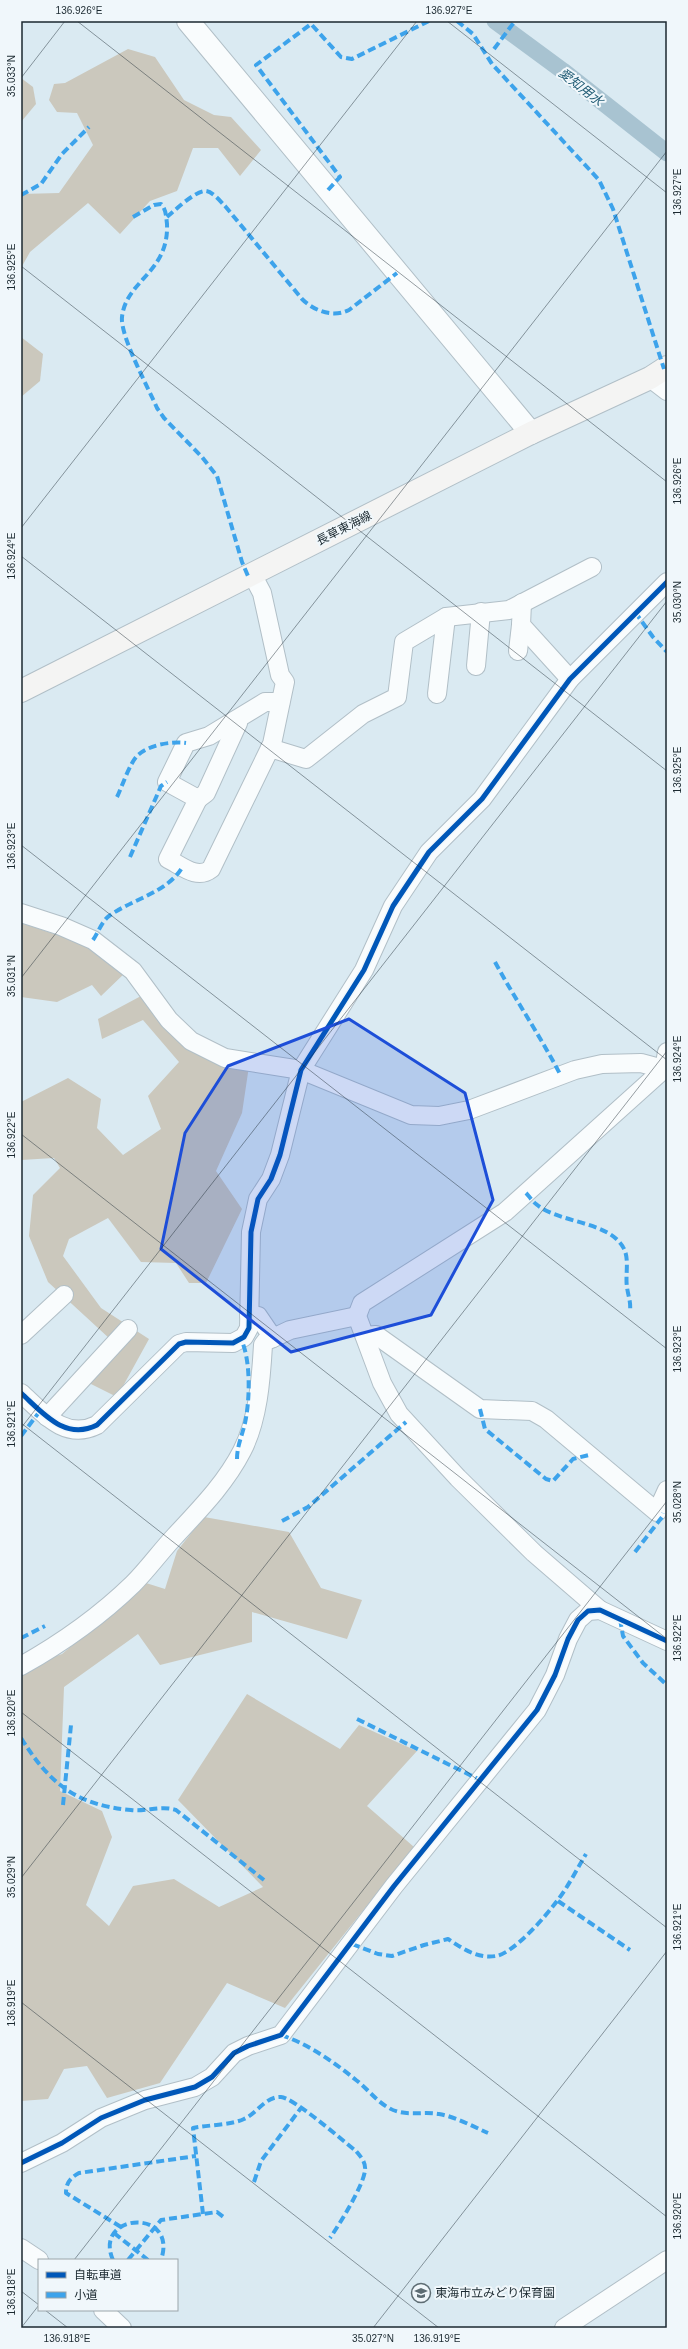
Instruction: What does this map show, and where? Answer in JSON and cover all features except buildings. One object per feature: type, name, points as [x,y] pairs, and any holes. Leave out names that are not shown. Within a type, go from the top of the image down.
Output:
[{"type":"main road","name":"長草東海線","points":[[21,691],[531,433],[658,372]]},
{"type":"street","points":[[188,21],[531,433]]},
{"type":"street","points":[[658,372],[667,391]]},
{"type":"street","points":[[270,748],[306,759],[363,714],[397,697],[404,642],[446,617],[509,610],[592,567]]},
{"type":"street","points":[[236,720],[238,723],[206,793],[198,799],[168,859],[199,875],[211,869],[270,748],[285,682],[280,675],[262,593],[252,574]]},
{"type":"street","points":[[21,1393],[47,1417],[69,1430],[78,1431],[93,1427],[179,1344],[239,1341],[244,1337],[249,1328],[251,1232],[258,1199],[271,1179],[280,1155],[301,1070],[364,970],[393,906],[429,852],[482,800],[570,679],[667,582]]},
{"type":"street","points":[[518,651],[522,603]]},
{"type":"street","points":[[476,666],[481,612]]},
{"type":"street","points":[[437,694],[446,617]]},
{"type":"street","points":[[521,624],[570,679]]},
{"type":"street","points":[[198,799],[167,782],[186,743],[209,736],[265,702],[281,702]]},
{"type":"street","points":[[21,913],[61,926],[94,940],[133,971],[169,1020],[190,1041],[225,1058],[301,1070],[411,1114],[439,1116],[469,1110],[575,1070],[602,1064],[666,1064]]},
{"type":"street","points":[[666,1064],[505,1212],[362,1303],[357,1316],[382,1383],[399,1414],[534,1553],[600,1610],[667,1641]]},
{"type":"street","points":[[21,1335],[64,1295]]},
{"type":"street","points":[[249,1315],[258,1316],[273,1338]]},
{"type":"street","points":[[21,1666],[54,1648],[102,1613],[134,1583],[216,1491],[242,1451],[250,1431],[261,1381],[263,1345],[273,1338],[290,1330],[357,1316]]},
{"type":"street","points":[[47,1417],[128,1329]]},
{"type":"street","points":[[365,1336],[376,1335],[480,1409],[532,1411],[546,1419],[657,1512],[667,1490]]},
{"type":"street","points":[[21,2163],[62,2143],[101,2118],[145,2100],[195,2087],[212,2077],[234,2053],[248,2046],[281,2035],[394,1886],[537,1710],[555,1675],[568,1639],[578,1620],[588,1611],[600,1610]]},
{"type":"street","points":[[21,2248],[38,2259]]},
{"type":"street","points":[[564,2328],[667,2260]]},
{"type":"street","points":[[104,2311],[122,2328]]},
{"type":"highlighted area","points":[[349,1019],[465,1093],[493,1200],[431,1315],[291,1352],[161,1249],[185,1133],[228,1066]]},
{"type":"shaded area","points":[[128,49],[155,57],[184,100],[214,115],[231,117],[261,150],[240,176],[218,148],[193,148],[177,191],[150,201],[120,234],[88,203],[30,252],[21,268],[21,194],[59,193],[93,145],[77,113],[57,112],[49,100],[54,84],[65,83]]},
{"type":"shaded area","points":[[21,78],[33,87],[36,104],[21,122]]},
{"type":"shaded area","points":[[21,337],[43,354],[40,381],[21,397]]},
{"type":"shaded area","points":[[21,923],[88,945],[126,972],[101,996],[92,985],[57,1002],[21,997]]},
{"type":"shaded area","points":[[141,996],[182,1043],[249,1066],[242,1113],[216,1171],[242,1209],[206,1283],[189,1283],[176,1263],[141,1262],[108,1218],[69,1239],[63,1256],[101,1308],[149,1339],[117,1397],[75,1376],[110,1339],[48,1282],[29,1236],[33,1195],[60,1168],[54,1158],[21,1160],[21,1102],[68,1078],[101,1099],[97,1128],[123,1155],[161,1129],[148,1096],[179,1062],[143,1020],[102,1039],[98,1019]]},
{"type":"shaded area","points":[[204,1517],[289,1532],[321,1588],[362,1600],[347,1639],[252,1612],[252,1642],[160,1665],[138,1634],[64,1687],[60,1791],[102,1811],[112,1837],[86,1905],[109,1926],[133,1886],[174,1879],[219,1907],[263,1887],[178,1800],[247,1694],[340,1749],[359,1725],[417,1751],[367,1806],[414,1847],[285,2008],[227,1983],[160,2083],[107,2098],[87,2066],[64,2069],[48,2099],[21,2101],[21,1668],[62,1654],[146,1583],[165,1589],[177,1551]]},
{"type":"waterway","name":"愛知用水","points":[[495,21],[563,71],[667,153]]},
{"type":"marked path","points":[[328,190],[340,177],[256,65],[311,24],[341,57],[352,59],[429,21]]},
{"type":"marked path","points":[[457,21],[473,34],[492,64],[599,180],[613,209],[664,369]]},
{"type":"marked path","points":[[494,49],[515,21]]},
{"type":"marked path","points":[[21,195],[41,184],[62,154],[89,127]]},
{"type":"marked path","points":[[167,217],[185,201],[197,194],[206,191],[211,193],[225,206],[302,299],[312,307],[324,312],[337,313],[349,310],[397,273]]},
{"type":"marked path","points":[[133,217],[154,205],[161,204],[166,215],[166,241],[155,265],[131,294],[125,304],[122,317],[125,336],[135,362],[157,408],[164,418],[202,457],[217,476],[242,562],[248,576]]},
{"type":"marked path","points":[[635,612],[653,637],[667,652]]},
{"type":"marked path","points":[[117,797],[129,769],[138,755],[160,744],[186,743]]},
{"type":"marked path","points":[[130,857],[161,786],[167,782]]},
{"type":"marked path","points":[[93,940],[102,924],[109,916],[168,883],[183,866]]},
{"type":"marked path","points":[[495,962],[561,1076]]},
{"type":"marked path","points":[[526,1193],[535,1203],[545,1210],[595,1227],[616,1238],[623,1247],[626,1256],[627,1290],[630,1301],[630,1311]]},
{"type":"marked path","points":[[237,1459],[247,1414],[249,1392],[247,1358],[241,1339]]},
{"type":"marked path","points":[[480,1409],[485,1429],[546,1479],[553,1481],[573,1459],[589,1455]]},
{"type":"marked path","points":[[21,1436],[40,1411]]},
{"type":"marked path","points":[[282,1521],[308,1507],[406,1422]]},
{"type":"marked path","points":[[635,1552],[662,1517],[663,1513]]},
{"type":"marked path","points":[[620,1619],[623,1636],[643,1663],[667,1685]]},
{"type":"marked path","points":[[21,1638],[45,1626]]},
{"type":"marked path","points":[[357,1719],[480,1780]]},
{"type":"marked path","points":[[63,1805],[71,1725]]},
{"type":"marked path","points":[[21,1738],[43,1768],[54,1780],[66,1789],[95,1803],[112,1807],[131,1810],[165,1808],[176,1810],[264,1880]]},
{"type":"marked path","points":[[352,1944],[378,1954],[392,1956],[424,1945],[448,1939],[465,1950],[477,1955],[489,1957],[496,1956],[512,1948],[545,1916],[565,1890],[586,1854]]},
{"type":"marked path","points":[[558,1901],[630,1950]]},
{"type":"marked path","points":[[281,2035],[311,2048],[330,2060],[356,2080],[380,2102],[395,2111],[445,2115],[488,2133]]},
{"type":"marked path","points":[[203,2214],[193,2128],[239,2121],[248,2117],[271,2099],[281,2097],[296,2104],[330,2129],[356,2151],[365,2164],[364,2177],[350,2205],[330,2238]]},
{"type":"marked path","points":[[254,2182],[261,2161],[301,2108]]},
{"type":"marked path","points":[[121,2227],[66,2193],[67,2186],[71,2179],[79,2173],[196,2156]]},
{"type":"marked path","points":[[129,2259],[161,2220],[217,2212],[226,2219]]},
{"type":"marked path","points":[[113,2259],[110,2244],[114,2233],[124,2225],[136,2222],[148,2224],[158,2231],[163,2243],[161,2259]]},
{"type":"marked path","points":[[114,2233],[147,2259]]},
{"type":"cycle path","points":[[21,1393],[46,1416],[55,1422],[75,1430],[85,1429],[97,1425],[179,1344],[186,1342],[233,1343],[244,1337],[249,1328],[251,1232],[258,1199],[271,1179],[280,1155],[301,1070],[364,970],[393,906],[429,852],[482,799],[570,679],[667,582]]},
{"type":"cycle path","points":[[21,2163],[62,2143],[101,2118],[145,2100],[195,2087],[212,2077],[234,2053],[248,2046],[281,2035],[394,1886],[537,1710],[555,1675],[568,1639],[578,1620],[588,1611],[600,1610],[667,1641]]},
{"type":"place","name":"東海市立みどり保育園","points":[[421,2293]]}]
